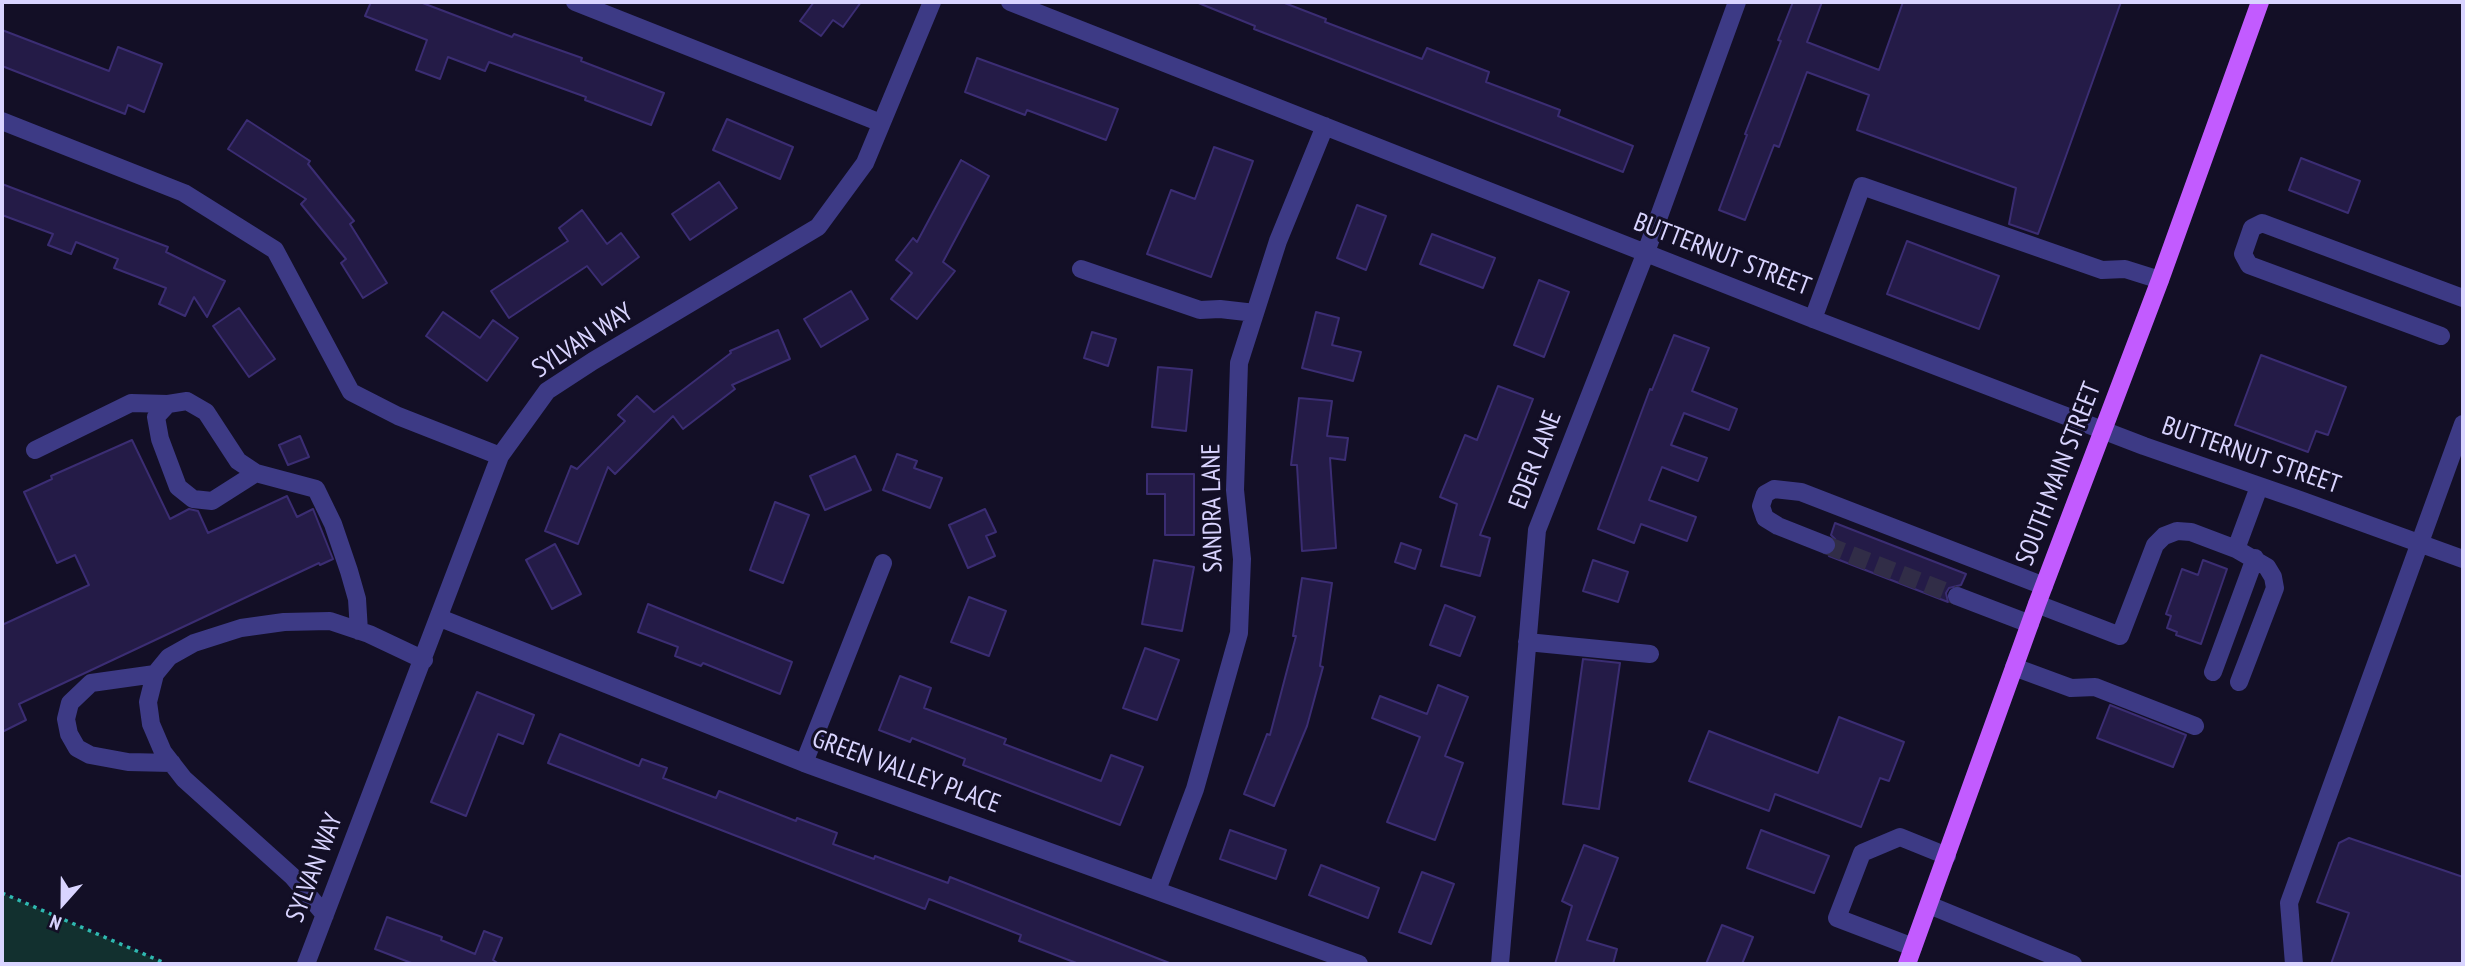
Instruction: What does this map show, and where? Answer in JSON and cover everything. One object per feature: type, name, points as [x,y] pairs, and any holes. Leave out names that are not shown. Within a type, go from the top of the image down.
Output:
[{"type":"main road","name":"SOUTH MAIN STREET","points":[[1907,964],[2260,2]]},
{"type":"street","points":[[575,2],[881,123]]},
{"type":"street","name":"SYLVAN WAY","points":[[306,964],[500,456],[547,391],[818,227],[865,163],[932,2]]},
{"type":"street","name":"BUTTERNUT STREET","points":[[1010,2],[1813,319],[2103,430],[2463,559]]},
{"type":"street","name":"EDER LANE","points":[[1500,964],[1537,530],[1646,252],[1737,2]]},
{"type":"street","points":[[2,121],[184,193],[275,250],[351,392],[398,416],[500,456]]},
{"type":"street","name":"SANDRA LANE","points":[[1157,890],[1195,789],[1239,633],[1242,559],[1235,491],[1239,363],[1278,241],[1325,126]]},
{"type":"street","points":[[1813,319],[1862,186],[2102,270],[2124,270],[2160,280]]},
{"type":"street","points":[[2441,336],[2249,265],[2243,254],[2252,228],[2262,223],[2460,297]]},
{"type":"street","points":[[1081,269],[1200,310],[1255,313]]},
{"type":"street","points":[[35,450],[131,403],[168,404],[187,401],[206,412],[238,461],[256,472],[316,489],[333,524],[349,571],[357,598],[359,631]]},
{"type":"street","points":[[168,404],[156,417],[160,439],[178,487],[192,499],[212,501],[256,472]]},
{"type":"street","points":[[2294,964],[2289,903],[2463,424]]},
{"type":"street","points":[[2236,548],[2259,487]]},
{"type":"street","points":[[1826,545],[1765,518],[1761,506],[1765,494],[1774,489],[1787,489],[2044,586]]},
{"type":"street","points":[[2037,604],[2120,636],[2155,545],[2164,536],[2177,531],[2191,532],[2236,548],[2267,567],[2275,588],[2239,682]]},
{"type":"street","points":[[2213,672],[2255,558]]},
{"type":"street","points":[[804,763],[883,563]]},
{"type":"street","points":[[1957,596],[2030,624]]},
{"type":"street","name":"GREEN VALLEY PLACE","points":[[440,618],[804,763],[1359,964]]},
{"type":"street","points":[[325,915],[292,876],[184,779],[163,752],[151,724],[148,702],[155,674],[169,657],[194,643],[241,628],[284,622],[330,621],[424,660]]},
{"type":"street","points":[[1527,642],[1650,654]]},
{"type":"street","points":[[2014,667],[2071,688],[2095,687],[2195,726]]},
{"type":"street","points":[[155,674],[91,684],[70,703],[66,719],[69,734],[77,748],[90,755],[128,762],[172,763]]},
{"type":"street","points":[[1913,947],[1837,918],[1862,853],[1900,837],[1947,856]]},
{"type":"street","points":[[1929,905],[2073,964]]},
{"type":"path","points":[[2,892],[167,964]]},
{"type":"green space","points":[[2,893],[167,964],[2,964]]},
{"type":"building","points":[[371,2],[420,2],[512,37],[514,34],[582,58],[581,61],[664,93],[651,125],[585,100],[586,97],[489,62],[485,71],[448,57],[440,79],[416,70],[427,40],[365,16]]},
{"type":"building","points":[[814,2],[861,2],[843,27],[833,20],[821,36],[800,21]]},
{"type":"building","points":[[1196,2],[1282,2],[1326,19],[1325,22],[1422,59],[1427,48],[1489,72],[1486,82],[1560,110],[1558,116],[1633,146],[1623,172],[1254,29],[1255,26]]},
{"type":"building","points":[[1793,2],[1822,2],[1807,42],[1879,70],[1903,2],[2121,2],[2038,234],[2009,224],[2016,188],[1857,130],[1869,95],[1807,72],[1779,147],[1774,145],[1745,220],[1719,210]]},
{"type":"building","points":[[2,30],[109,71],[118,47],[162,64],[144,112],[128,105],[125,114],[2,66]]},
{"type":"building","points":[[977,58],[1118,109],[1106,140],[1027,110],[1025,115],[965,92]]},
{"type":"building","points":[[727,119],[793,147],[780,179],[713,150]]},
{"type":"building","points":[[247,120],[310,161],[308,164],[354,221],[350,224],[387,283],[363,298],[341,263],[346,259],[301,204],[306,199],[228,149]]},
{"type":"building","points":[[1214,147],[1253,161],[1211,277],[1147,254],[1171,190],[1195,199]]},
{"type":"building","points":[[2301,158],[2360,181],[2348,213],[2289,190]]},
{"type":"building","points":[[961,160],[989,176],[943,262],[955,271],[917,319],[891,299],[912,273],[896,260],[913,238],[917,242]]},
{"type":"building","points":[[719,182],[737,208],[690,240],[672,214]]},
{"type":"building","points":[[2,184],[168,247],[166,252],[225,281],[207,317],[194,297],[185,316],[159,304],[166,288],[114,268],[118,259],[76,242],[71,254],[48,245],[53,234],[2,215]]},
{"type":"building","points":[[1357,205],[1386,216],[1366,270],[1337,258]]},
{"type":"building","points":[[582,210],[607,244],[621,233],[639,257],[602,285],[587,266],[509,318],[491,291],[568,241],[559,228]]},
{"type":"building","points":[[1432,234],[1495,258],[1483,288],[1420,264]]},
{"type":"building","points":[[1907,241],[1999,276],[1979,329],[1887,294]]},
{"type":"building","points":[[1539,280],[1569,292],[1544,357],[1514,345]]},
{"type":"building","points":[[851,291],[868,319],[821,347],[804,319]]},
{"type":"building","points":[[239,308],[275,359],[249,377],[213,326]]},
{"type":"building","points":[[443,312],[480,338],[493,320],[518,338],[487,381],[426,336]]},
{"type":"building","points":[[1316,312],[1339,318],[1332,345],[1361,352],[1353,381],[1302,368]]},
{"type":"building","points":[[778,330],[790,359],[732,385],[735,389],[683,429],[673,416],[615,474],[608,467],[578,544],[545,531],[571,466],[577,469],[625,421],[618,415],[637,396],[654,412],[731,353],[730,351]]},
{"type":"building","points":[[1092,332],[1116,339],[1108,366],[1084,358]]},
{"type":"building","points":[[1674,335],[1709,348],[1692,391],[1737,409],[1729,430],[1684,413],[1671,445],[1707,458],[1698,481],[1662,467],[1649,500],[1696,517],[1687,541],[1641,524],[1634,543],[1598,529],[1650,389],[1652,390]]},
{"type":"building","points":[[2261,355],[2346,387],[2328,435],[2316,431],[2308,452],[2235,425]]},
{"type":"building","points":[[1158,367],[1192,370],[1186,431],[1152,427]]},
{"type":"building","points":[[1498,386],[1533,399],[1480,535],[1490,538],[1480,576],[1441,566],[1457,504],[1440,497],[1465,435],[1477,440]]},
{"type":"building","points":[[1299,398],[1332,401],[1327,436],[1348,438],[1345,460],[1330,458],[1336,548],[1302,551],[1297,465],[1291,465]]},
{"type":"building","points":[[300,436],[309,457],[288,465],[279,445]]},
{"type":"building","points":[[132,440],[170,519],[189,509],[198,511],[208,533],[287,496],[297,517],[313,509],[333,559],[320,565],[319,563],[19,704],[26,720],[2,732],[2,625],[89,585],[75,555],[57,563],[24,492],[52,479],[51,476]]},
{"type":"building","points":[[897,454],[917,461],[914,468],[942,478],[930,508],[883,490]]},
{"type":"building","points":[[855,456],[871,490],[825,510],[810,476]]},
{"type":"building","points":[[1147,474],[1194,474],[1194,535],[1165,535],[1165,494],[1147,494]]},
{"type":"building","points":[[775,502],[809,515],[783,583],[750,570]]},
{"type":"building","points":[[985,509],[996,532],[986,536],[995,556],[968,568],[949,525]]},
{"type":"building","points":[[1835,523],[1966,574],[1961,585],[1949,588],[1946,593],[1948,602],[1829,556],[1837,549],[1835,539],[1831,535]]},
{"type":"building","points":[[1401,543],[1421,550],[1415,569],[1395,562]]},
{"type":"building","points":[[555,544],[581,594],[552,609],[526,560]]},
{"type":"building","points":[[1154,560],[1194,567],[1182,631],[1142,624]]},
{"type":"building","points":[[1593,560],[1628,572],[1618,602],[1583,591]]},
{"type":"building","points":[[2203,560],[2227,569],[2201,644],[2176,635],[2177,632],[2167,628],[2171,616],[2166,614],[2182,569],[2198,575]]},
{"type":"building","points":[[1302,578],[1332,583],[1320,666],[1323,667],[1307,726],[1274,806],[1244,794],[1267,734],[1270,735],[1296,636],[1293,636]]},
{"type":"building","points":[[969,597],[1006,611],[989,656],[951,642]]},
{"type":"building","points":[[648,604],[792,662],[780,694],[703,663],[701,666],[675,656],[678,647],[638,632]]},
{"type":"building","points":[[1445,605],[1475,617],[1460,656],[1430,645]]},
{"type":"building","points":[[1145,648],[1179,660],[1157,720],[1123,708]]},
{"type":"building","points":[[1583,659],[1620,663],[1599,809],[1563,804]]},
{"type":"building","points":[[900,676],[931,688],[924,708],[1006,739],[1004,744],[1101,781],[1111,755],[1143,767],[1120,825],[963,765],[965,759],[912,738],[910,742],[879,730]]},
{"type":"building","points":[[1438,685],[1468,697],[1445,756],[1463,763],[1435,840],[1387,822],[1420,737],[1372,718],[1380,696],[1427,714]]},
{"type":"building","points":[[477,692],[534,715],[523,744],[498,734],[466,816],[431,802]]},
{"type":"building","points":[[2110,705],[2186,735],[2173,767],[2097,738]]},
{"type":"building","points":[[1839,717],[1904,742],[1889,781],[1880,778],[1861,827],[1775,794],[1769,811],[1689,781],[1709,731],[1818,773]]},
{"type":"building","points":[[560,734],[639,766],[642,759],[667,768],[663,778],[716,798],[719,791],[796,821],[797,818],[837,833],[833,844],[874,859],[875,856],[948,883],[950,877],[1172,964],[1079,964],[1019,941],[1021,935],[929,899],[925,909],[548,763]]},
{"type":"building","points":[[1230,830],[1286,850],[1276,879],[1220,859]]},
{"type":"building","points":[[1761,830],[1829,856],[1814,893],[1747,868]]},
{"type":"building","points":[[2349,838],[2463,877],[2463,964],[2331,964],[2349,913],[2317,902],[2339,843]]},
{"type":"building","points":[[1584,845],[1618,858],[1587,940],[1617,949],[1613,964],[1555,964],[1572,906],[1562,901]]},
{"type":"building","points":[[1321,865],[1379,888],[1368,918],[1309,895]]},
{"type":"building","points":[[1422,872],[1454,884],[1431,944],[1399,932]]},
{"type":"building","points":[[387,917],[442,937],[441,940],[475,954],[484,931],[502,938],[493,960],[499,964],[414,964],[375,949]]},
{"type":"building","points":[[1722,925],[1753,937],[1742,964],[1706,964]]},
{"type":"tunnel","points":[[1826,545],[1957,596]]}]
